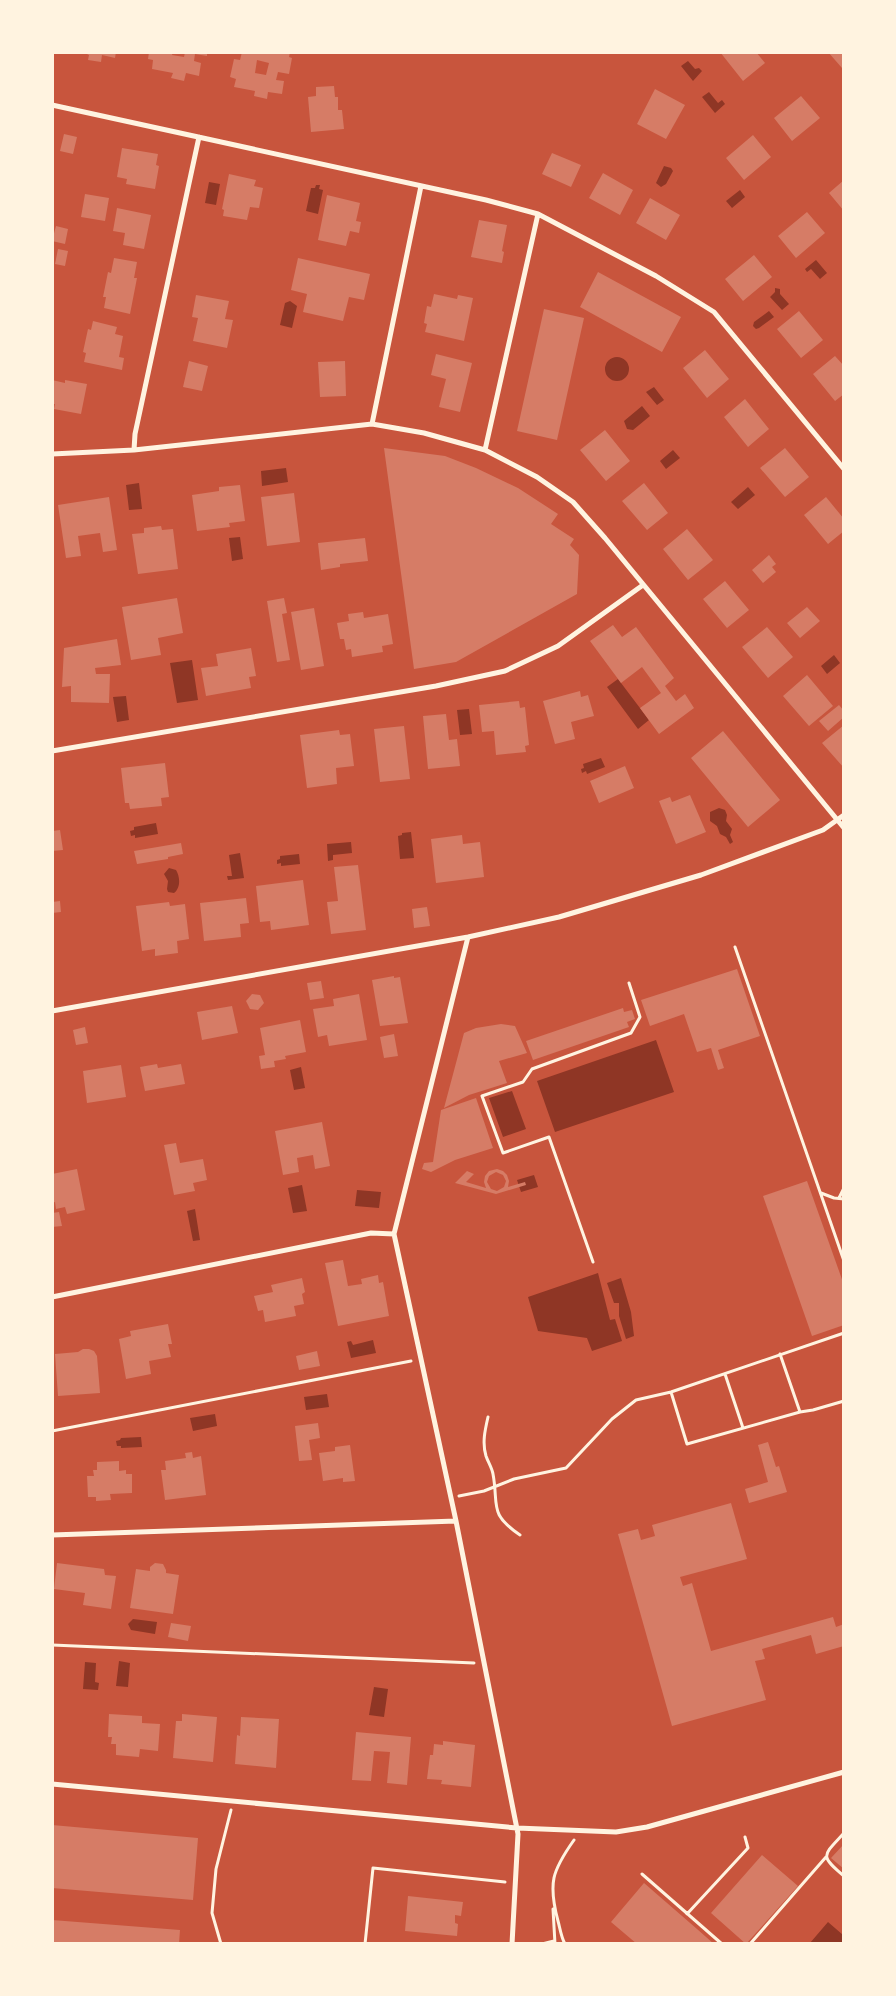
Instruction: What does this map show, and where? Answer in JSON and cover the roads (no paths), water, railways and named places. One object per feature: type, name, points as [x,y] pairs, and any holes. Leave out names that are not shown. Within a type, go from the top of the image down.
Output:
[{"type":"street","points":[[52,105],[486,200],[538,214],[656,276],[714,312],[844,469]]},
{"type":"street","points":[[134,450],[135,434],[199,137]]},
{"type":"street","points":[[372,424],[421,186]]},
{"type":"street","points":[[485,450],[538,214]]},
{"type":"street","points":[[52,454],[134,450],[372,424],[424,433],[485,450],[537,477],[572,502],[605,538],[844,828]]},
{"type":"street","points":[[52,751],[436,686],[505,671],[558,646],[643,585]]},
{"type":"street","points":[[52,1011],[468,938],[559,917],[701,875],[823,830],[844,815]]},
{"type":"street","points":[[468,938],[394,1234],[456,1521],[517,1828],[512,1944]]},
{"type":"street","points":[[52,1297],[371,1233],[394,1234]]},
{"type":"street","points":[[52,1535],[456,1521]]},
{"type":"street","points":[[52,1784],[517,1828],[616,1832],[647,1827],[844,1772]]}]
